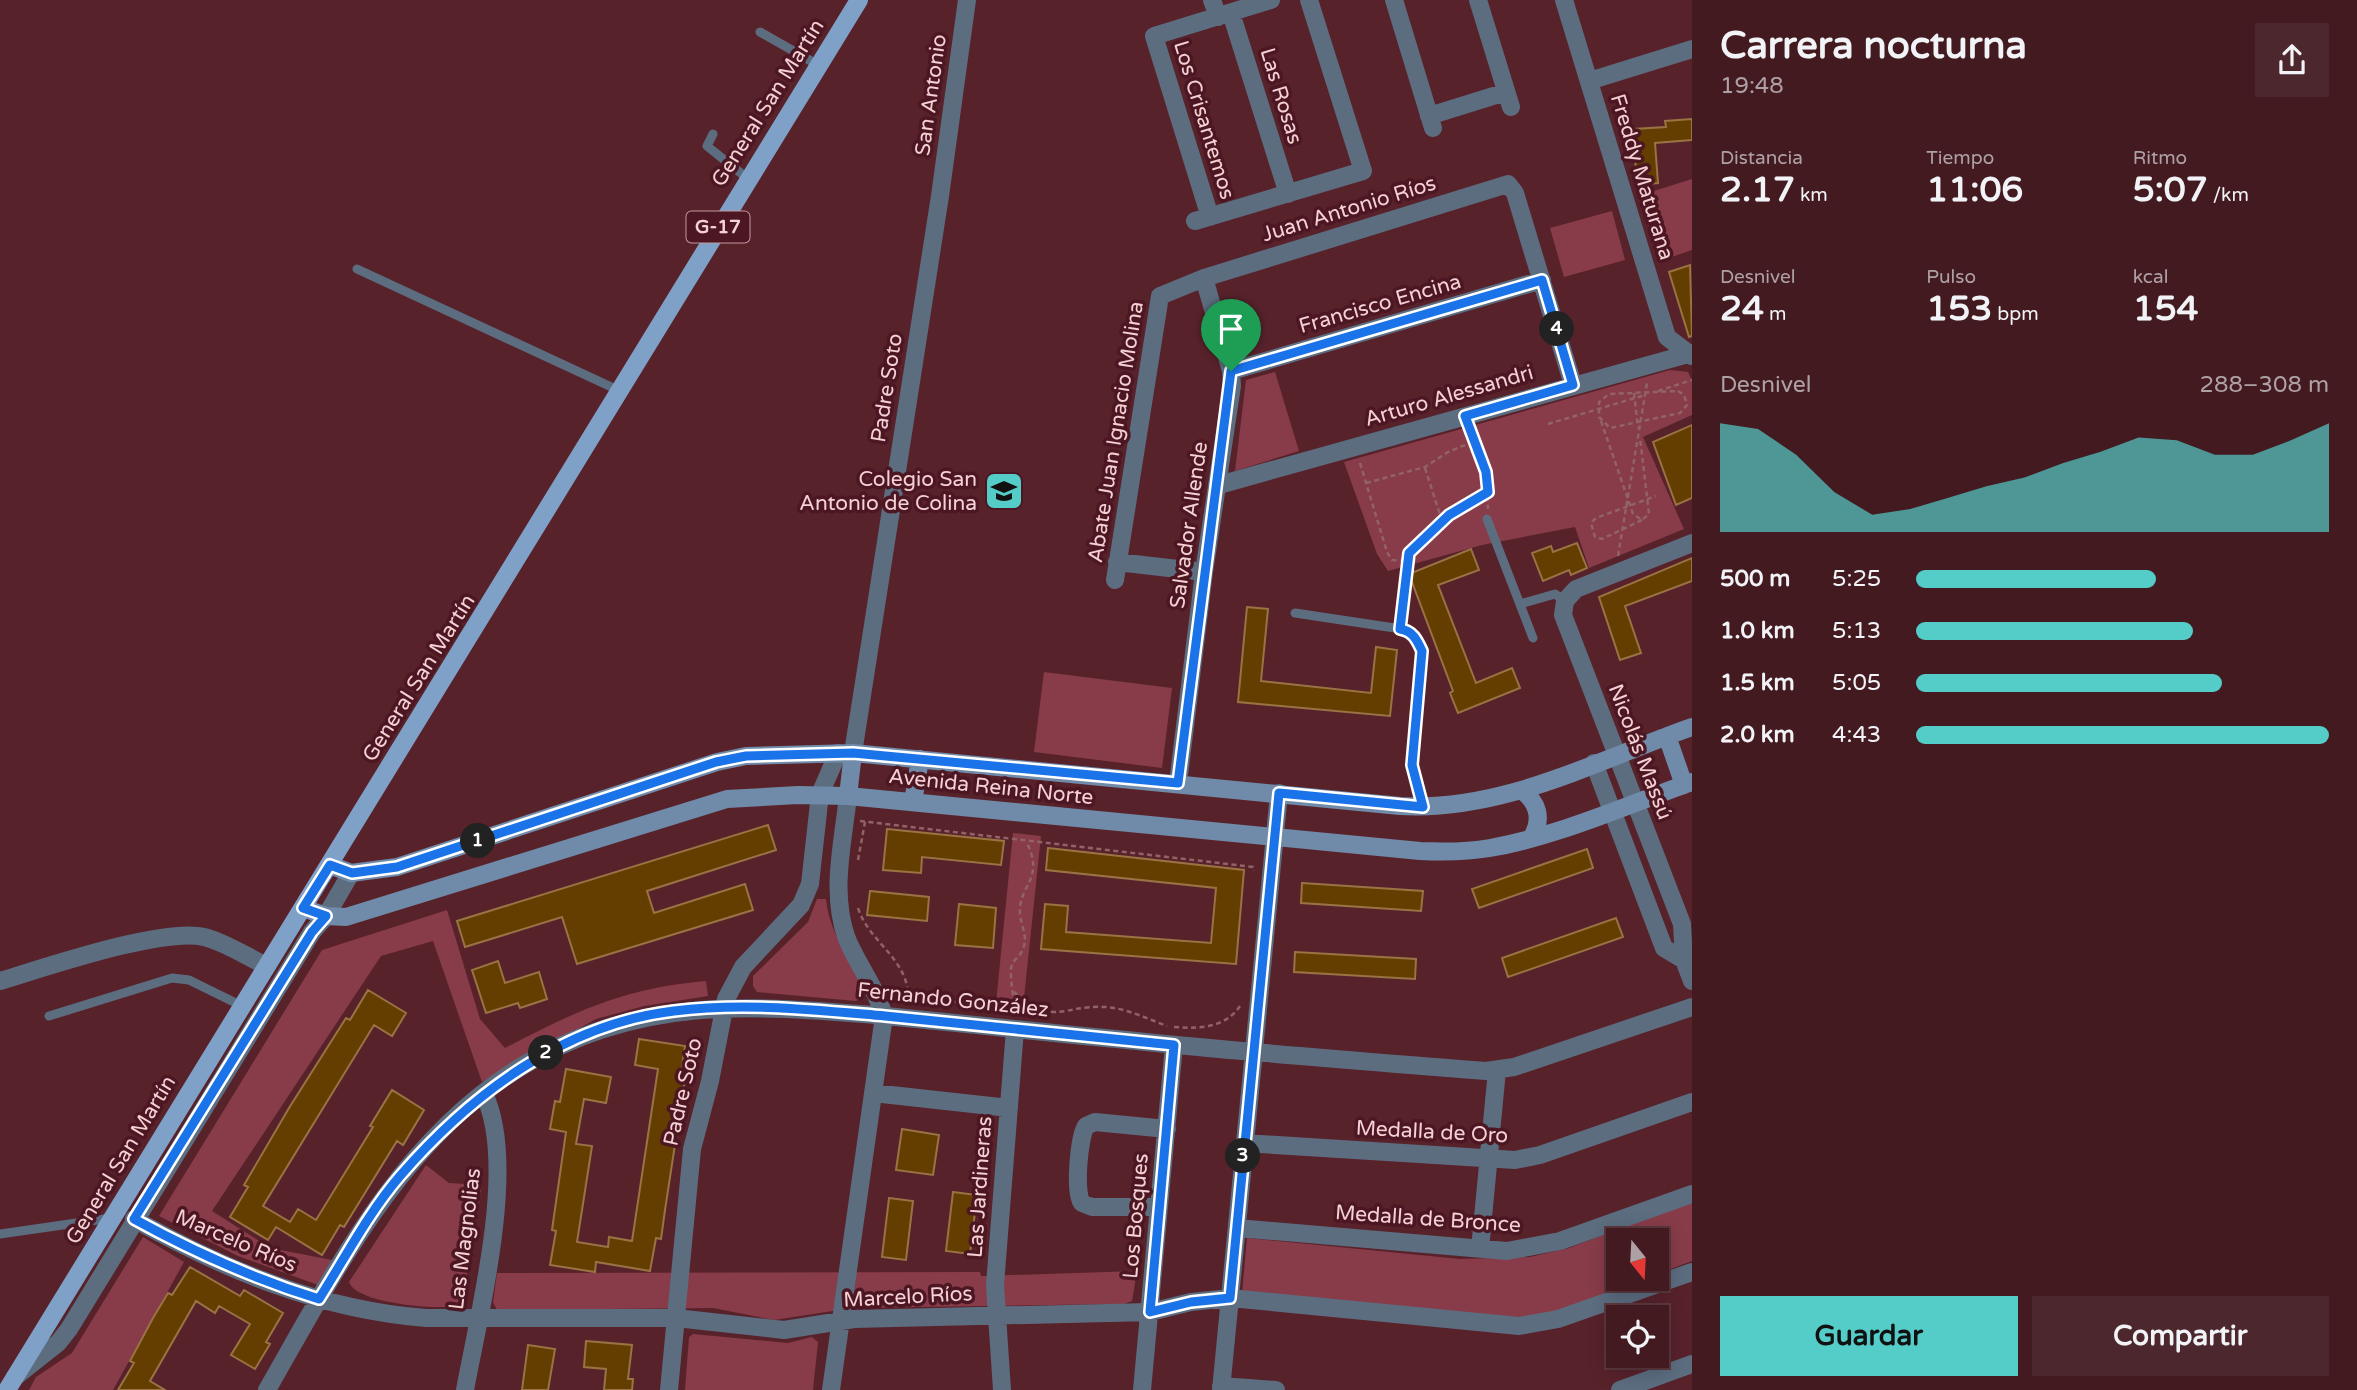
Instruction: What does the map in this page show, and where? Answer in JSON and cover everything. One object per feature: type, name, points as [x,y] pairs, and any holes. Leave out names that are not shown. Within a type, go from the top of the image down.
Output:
[{"type":"main road","name":"General San Martín","points":[[11,1384],[621,391],[747,178],[859,0]]},
{"type":"street","name":"San Antonio","points":[[940,196],[967,0]]},
{"type":"street","points":[[1220,10],[1272,0]]},
{"type":"street","points":[[1288,194],[1363,171],[1309,0]]},
{"type":"street","points":[[1394,0],[1431,122],[1508,100],[1478,0]]},
{"type":"street","name":"Freddy Maturana","points":[[1564,0],[1667,337],[1692,354]]},
{"type":"street","name":"Los Crisantemos","points":[[1220,10],[1154,36],[1203,219],[1288,194]]},
{"type":"street","name":"Las Rosas","points":[[1220,10],[1288,194]]},
{"type":"street","points":[[1588,81],[1692,49]]},
{"type":"street","name":"Juan Antonio Ríos","points":[[1204,278],[1508,184],[1516,193],[1542,280]]},
{"type":"street","name":"Padre Soto","points":[[669,1390],[692,1149],[710,1081],[724,1008],[743,967],[802,905],[810,884],[820,794],[846,753],[940,196]]},
{"type":"street","name":"Salvador Allende","points":[[1178,783],[1204,572],[1219,485],[1231,371],[1204,278]]},
{"type":"street","name":"Abate Juan Ignacio Molina","points":[[1115,580],[1160,296],[1204,278]]},
{"type":"street","points":[[1542,280],[1573,385]]},
{"type":"street","name":"Francisco Encina","points":[[1231,371],[1542,280]]},
{"type":"street","name":"Arturo Alessandri","points":[[1219,485],[1692,354]]},
{"type":"street","points":[[1566,601],[1576,589],[1692,543]]},
{"type":"street","points":[[1117,562],[1204,572]]},
{"type":"street","name":"Nicolás Massú","points":[[1566,601],[1563,615],[1682,924],[1684,960],[1692,981]]},
{"type":"street","name":"Avenida Reina Norte","points":[[330,865],[352,873],[397,867],[716,762],[746,756],[846,753],[1423,807],[1470,804],[1521,790],[1692,727]]},
{"type":"street","points":[[1667,736],[1688,784]]},
{"type":"street","points":[[831,1390],[884,1016],[878,996],[849,943],[838,909],[848,796],[846,753]]},
{"type":"street","points":[[913,802],[920,759]]},
{"type":"street","name":"Nicolás Massú","points":[[1594,763],[1664,948],[1684,960]]},
{"type":"street","name":"Avenida Reina Norte","points":[[303,908],[326,916],[346,917],[727,799],[820,794],[848,796],[1273,838],[1460,852],[1492,848],[1532,837],[1688,784]]},
{"type":"street","points":[[1521,790],[1531,798],[1538,811],[1538,826],[1532,837]]},
{"type":"street","points":[[1276,1390],[1221,1388],[1279,793]]},
{"type":"street","name":"General San Martín","points":[[11,1384],[58,1343],[312,932],[326,916],[352,873]]},
{"type":"street","points":[[0,981],[95,953],[183,936],[204,937],[267,966]]},
{"type":"street","name":"Fernando González","points":[[267,1390],[319,1299],[399,1177],[446,1127],[517,1069],[596,1030],[674,1011],[782,1007],[1252,1052],[1497,1070],[1692,1007]]},
{"type":"street","name":"Las Jardineras","points":[[1002,1390],[996,1316],[1015,1029]]},
{"type":"street","name":"Los Bosques","points":[[1142,1390],[1174,1045]]},
{"type":"street","points":[[1480,1249],[1497,1070]]},
{"type":"street","points":[[873,1093],[1009,1108]]},
{"type":"street","name":"Las Magnolias","points":[[465,1390],[499,1186],[494,1124],[484,1094]]},
{"type":"street","name":"Medalla de Oro","points":[[1244,1143],[1488,1161],[1540,1155],[1692,1102]]},
{"type":"street","points":[[1159,1207],[1092,1207],[1082,1203],[1077,1191],[1082,1136],[1086,1126],[1095,1122],[1167,1129]]},
{"type":"street","name":"Medalla de Bronce","points":[[1237,1228],[1507,1251],[1560,1241],[1692,1195]]},
{"type":"street","name":"Marcelo Ríos","points":[[134,1219],[183,1246],[270,1284],[319,1299],[392,1315],[478,1319],[676,1318],[784,1330],[839,1322],[1150,1312],[1191,1302],[1230,1298],[1519,1326],[1539,1325],[1692,1272]]},
{"type":"street","points":[[1620,1390],[1692,1364]]},
{"type":"lane","points":[[760,32],[818,65]]},
{"type":"lane","points":[[713,134],[707,146],[747,178]]},
{"type":"lane","points":[[357,269],[621,391]]},
{"type":"lane","points":[[1488,519],[1533,638]]},
{"type":"lane","points":[[1520,604],[1555,594],[1566,601]]},
{"type":"lane","points":[[1295,613],[1408,630],[1416,638],[1422,651],[1412,765],[1423,807]]},
{"type":"lane","points":[[50,1016],[172,978],[189,980],[242,1006]]},
{"type":"lane","points":[[0,1234],[112,1218]]},
{"type":"path","points":[[1639,423],[1648,379],[1645,366]]},
{"type":"path","points":[[1654,392],[1692,380]]},
{"type":"path","points":[[1601,421],[1610,428],[1685,411],[1687,405],[1684,395],[1678,391],[1609,394],[1599,401],[1601,421],[1628,498]]},
{"type":"path","points":[[1634,393],[1639,423],[1639,433],[1648,500],[1649,514],[1622,531],[1602,539],[1595,537],[1591,523],[1648,500],[1656,496]]},
{"type":"path","points":[[1548,424],[1646,393]]},
{"type":"path","points":[[1465,416],[1486,472],[1488,519]]},
{"type":"path","points":[[1615,573],[1639,433]]},
{"type":"path","points":[[1366,484],[1425,467],[1448,452],[1475,441]]},
{"type":"path","points":[[1355,446],[1387,552],[1392,560],[1408,561]]},
{"type":"path","points":[[1425,467],[1442,521]]},
{"type":"path","points":[[1400,629],[1409,553],[1442,521],[1488,492]]},
{"type":"path","points":[[1628,507],[1635,517],[1642,520]]},
{"type":"path","points":[[846,820],[1253,867],[1256,876]]},
{"type":"path","points":[[857,872],[865,822]]},
{"type":"path","points":[[1015,1029],[1011,969],[1022,951],[1025,929],[1020,907],[1032,878],[1034,858],[1026,841]]},
{"type":"path","points":[[856,902],[861,918],[899,963],[905,976],[909,1018]]},
{"type":"path","points":[[1014,992],[1030,1005],[1051,1012],[1062,1014],[1107,1007],[1167,1026],[1192,1028],[1224,1023],[1234,1016],[1243,1001],[1242,1013]]},
{"type":"path","points":[[878,996],[940,998],[976,1008],[999,1009],[1014,1004]]},
{"type":"shaded area","points":[[1692,179],[1692,250],[1660,261],[1638,196]]},
{"type":"shaded area","points":[[1612,211],[1625,260],[1564,277],[1550,228]]},
{"type":"shaded area","points":[[1670,370],[1688,372],[1692,381],[1692,415],[1643,437],[1684,529],[1589,568],[1575,527],[1482,545],[1388,571],[1377,554],[1344,462]]},
{"type":"shaded area","points":[[1275,372],[1299,451],[1235,471],[1246,380]]},
{"type":"shaded area","points":[[1044,672],[1172,688],[1162,768],[1034,752]]},
{"type":"shaded area","points":[[1013,833],[1041,836],[1022,1017],[995,1013]]},
{"type":"shaded area","points":[[817,899],[826,899],[833,928],[857,973],[864,996],[856,1001],[757,992],[753,986],[753,976],[808,922]]},
{"type":"shaded area","points":[[447,910],[480,1019],[505,1048],[578,1012],[650,989],[706,981],[708,996],[644,1006],[596,1019],[482,1082],[433,941],[381,956],[212,1211],[270,1248],[332,1260],[318,1285],[238,1256],[159,1216],[322,950]]},
{"type":"shaded area","points":[[426,1165],[449,1183],[482,1185],[462,1305],[437,1307],[383,1301],[355,1290],[349,1282]]},
{"type":"shaded area","points":[[1692,1201],[1692,1261],[1670,1269],[1670,1228],[1621,1228]]},
{"type":"shaded area","points":[[1606,1234],[1606,1292],[1610,1292],[1554,1313],[1521,1318],[1242,1294],[1247,1238],[1460,1259],[1530,1257],[1569,1248]]},
{"type":"shaded area","points":[[143,1237],[184,1262],[113,1390],[29,1390],[36,1377],[72,1353]]},
{"type":"shaded area","points":[[1137,1271],[1132,1301],[1124,1304],[852,1308],[774,1320],[713,1308],[497,1310],[493,1302],[497,1273],[980,1272],[981,1276]]},
{"type":"shaded area","points":[[693,1334],[788,1343],[812,1337],[818,1342],[813,1390],[685,1390],[689,1337]]},
{"type":"building","points":[[1692,119],[1692,140],[1655,143],[1658,183],[1637,185],[1633,129],[1666,127],[1665,121]]},
{"type":"building","points":[[1690,265],[1692,336],[1689,337],[1669,272]]},
{"type":"building","points":[[1692,425],[1692,498],[1676,505],[1653,442]]},
{"type":"building","points":[[1577,543],[1587,568],[1571,575],[1569,570],[1543,581],[1532,553],[1551,546],[1553,552]]},
{"type":"building","points":[[1471,549],[1479,570],[1438,585],[1476,683],[1512,668],[1520,688],[1458,713],[1450,693],[1453,691],[1409,574]]},
{"type":"building","points":[[1692,558],[1692,581],[1625,606],[1641,653],[1620,660],[1599,597]]},
{"type":"building","points":[[1247,607],[1268,609],[1261,681],[1371,693],[1376,647],[1397,650],[1390,716],[1238,702]]},
{"type":"building","points":[[768,825],[776,850],[647,891],[654,913],[745,884],[753,910],[577,964],[562,917],[465,947],[457,921]]},
{"type":"building","points":[[887,829],[1004,841],[1001,865],[922,857],[921,873],[883,870]]},
{"type":"building","points":[[1048,848],[1244,870],[1236,964],[1041,949],[1045,904],[1068,906],[1066,932],[1211,943],[1216,888],[1046,870]]},
{"type":"building","points":[[1587,849],[1593,868],[1479,908],[1472,889]]},
{"type":"building","points":[[1302,883],[1423,891],[1421,911],[1301,903]]},
{"type":"building","points":[[870,891],[929,897],[927,921],[867,915]]},
{"type":"building","points":[[959,904],[996,908],[993,948],[955,945]]},
{"type":"building","points":[[1616,918],[1623,937],[1508,977],[1502,958]]},
{"type":"building","points":[[1295,952],[1416,959],[1415,979],[1294,972]]},
{"type":"building","points":[[498,961],[505,983],[539,972],[547,999],[520,1008],[518,1003],[486,1013],[472,970]]},
{"type":"building","points":[[368,990],[406,1013],[392,1036],[374,1025],[263,1206],[290,1222],[298,1209],[316,1220],[373,1127],[370,1126],[392,1090],[424,1110],[403,1145],[397,1141],[344,1227],[340,1225],[322,1255],[276,1227],[268,1240],[230,1217],[248,1187],[244,1185],[289,1108],[346,1018],[350,1020]]},
{"type":"building","points":[[639,1039],[685,1046],[680,1079],[685,1079],[661,1239],[656,1238],[650,1271],[596,1262],[595,1272],[550,1265],[556,1231],[552,1230],[566,1132],[550,1129],[555,1101],[560,1102],[566,1069],[611,1077],[606,1103],[584,1099],[576,1144],[592,1146],[577,1242],[608,1247],[609,1237],[632,1241],[658,1069],[635,1065]]},
{"type":"building","points":[[902,1129],[939,1135],[933,1175],[896,1170]]},
{"type":"building","points":[[953,1192],[977,1195],[970,1254],[946,1251]]},
{"type":"building","points":[[889,1198],[913,1201],[906,1260],[882,1257]]},
{"type":"building","points":[[190,1267],[240,1296],[244,1290],[283,1313],[266,1342],[270,1344],[255,1369],[231,1355],[250,1324],[219,1306],[215,1313],[196,1301],[150,1381],[165,1390],[118,1390],[134,1363],[130,1361],[153,1318],[168,1293],[172,1295]]},
{"type":"building","points":[[586,1341],[632,1345],[628,1379],[633,1379],[632,1390],[604,1390],[606,1369],[584,1367]]},
{"type":"building","points":[[528,1345],[555,1349],[548,1390],[522,1390]]},
{"type":"place","name":"Colegio San Antonio de Colina","points":[[1004,491]]},
{"type":"route","points":[[1542,280],[1573,385],[1465,416],[1486,472],[1488,492],[1449,515],[1409,553],[1400,629],[1408,630],[1416,638],[1422,651],[1412,765],[1423,807],[1279,793],[1230,1298],[1191,1302],[1150,1312],[1174,1045],[782,1007],[674,1011],[639,1018],[596,1030],[517,1069],[460,1114],[399,1177],[319,1299],[270,1284],[183,1246],[134,1219],[312,932],[326,916],[303,908],[330,865],[352,873],[370,873],[397,867],[716,762],[746,756],[853,753],[1178,783],[1204,572],[1232,386],[1231,371],[1542,280]]}]
